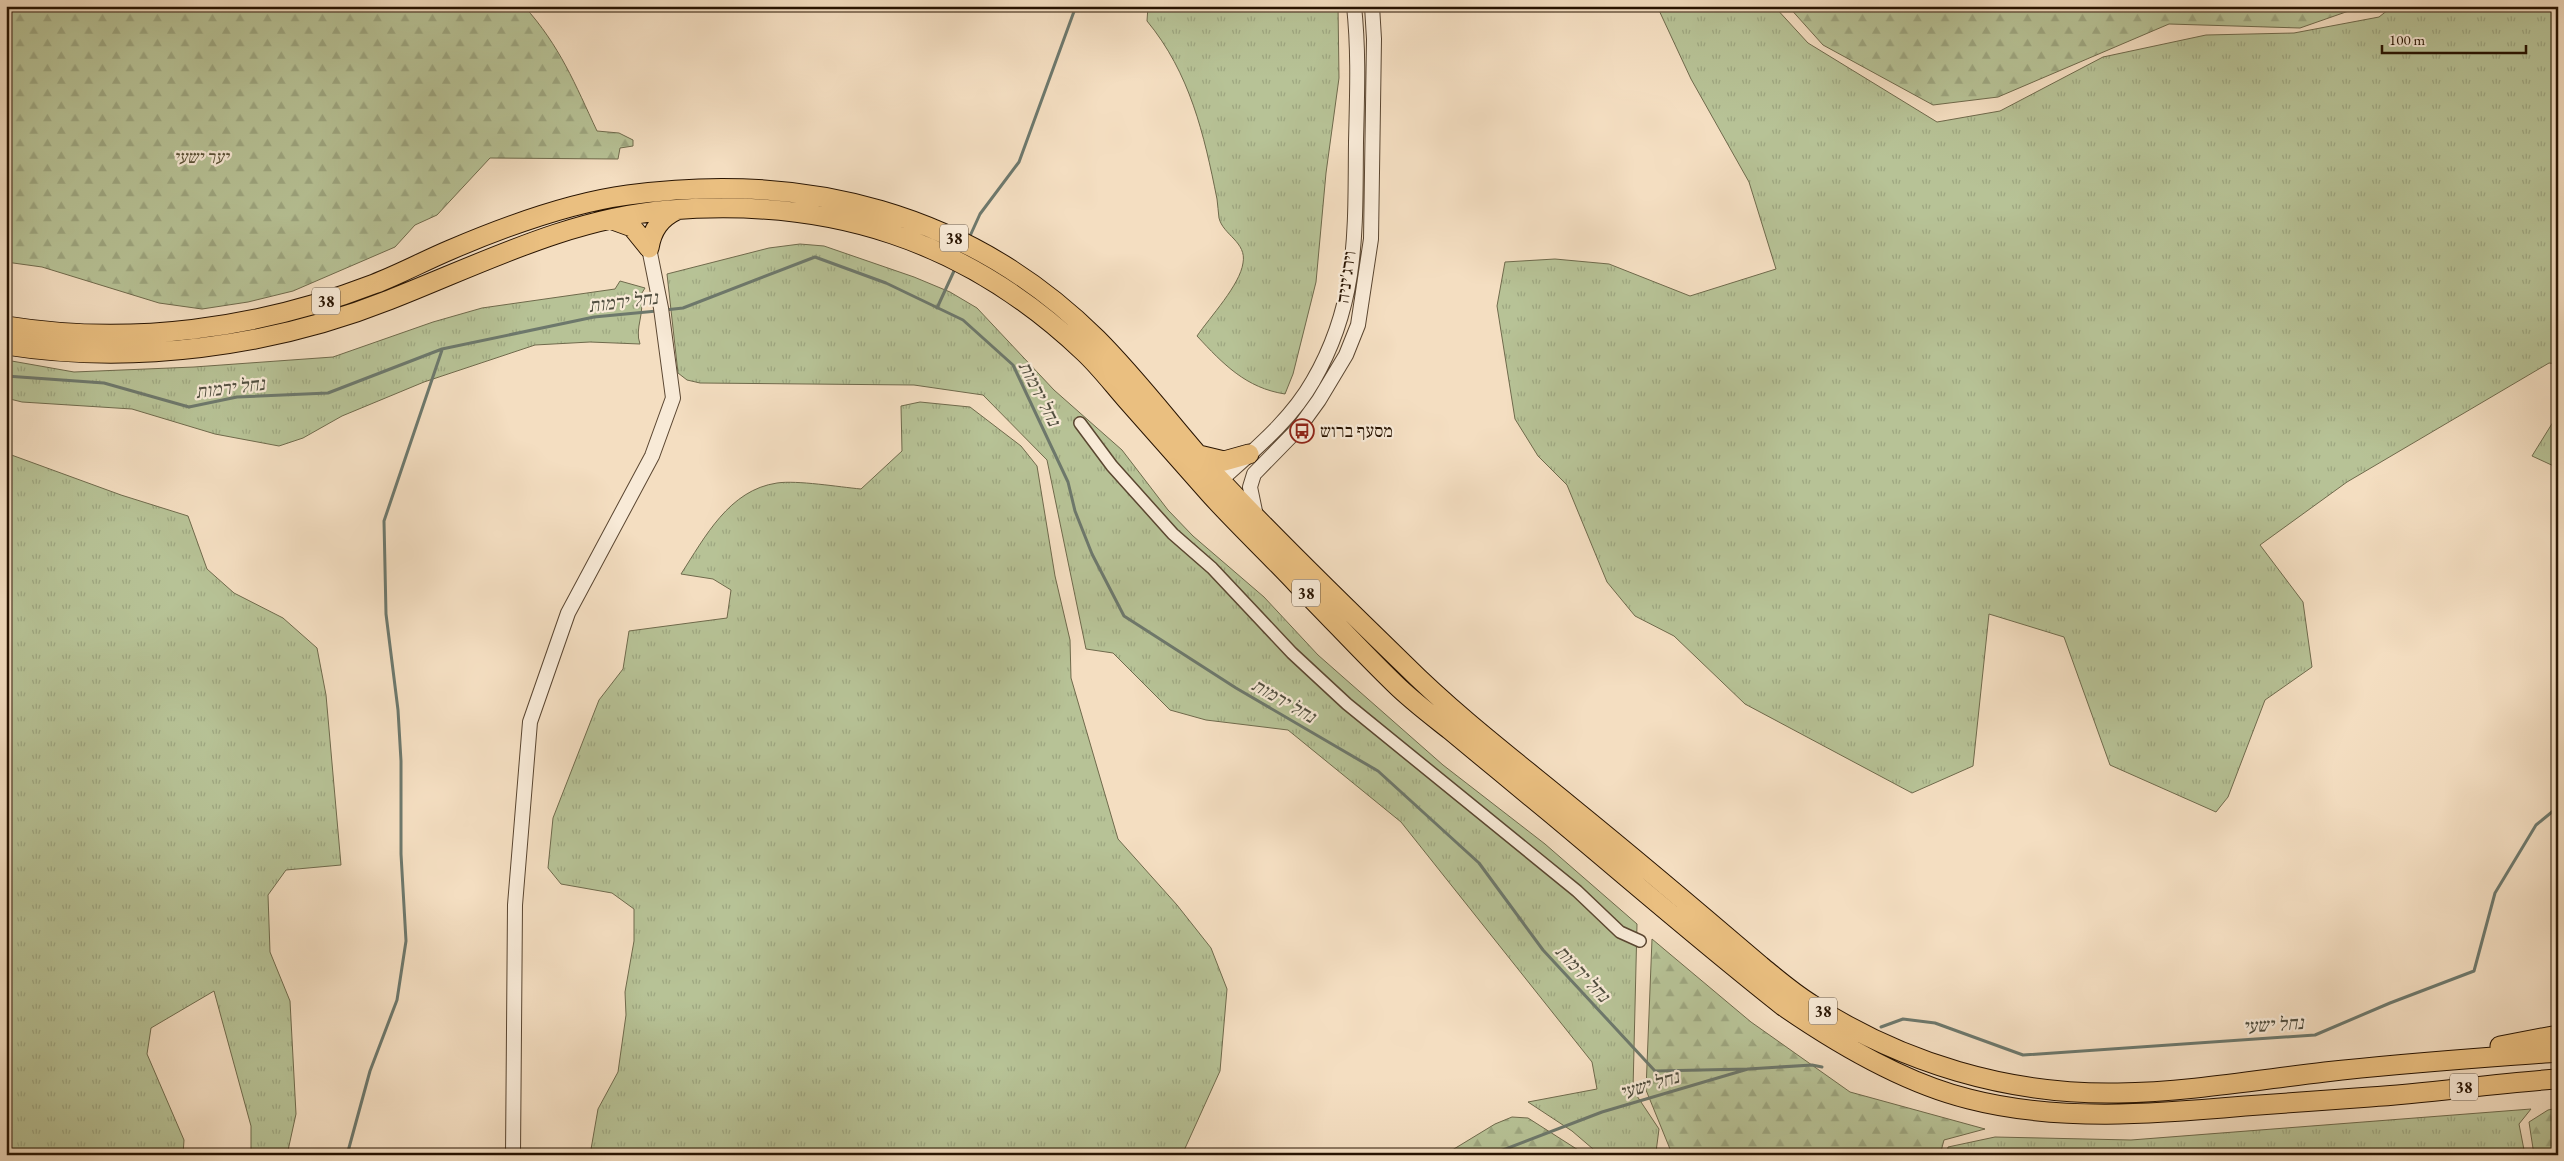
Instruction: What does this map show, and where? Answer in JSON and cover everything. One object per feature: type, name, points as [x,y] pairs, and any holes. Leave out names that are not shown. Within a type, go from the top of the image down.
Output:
[{"type":"highway","name":"38","points":[[6,326],[44,332],[88,334],[191,330],[242,322],[304,308],[376,284],[454,248],[526,222],[588,202],[631,195],[706,188],[751,188],[790,192],[873,206],[947,234],[991,258],[1037,289],[1098,340],[1221,480],[1408,668],[1488,738],[1670,888],[1761,966],[1810,1004],[1874,1039],[1931,1064],[2012,1086],[2066,1092],[2119,1093],[2171,1090],[2366,1067],[2558,1052]]},
{"type":"highway","name":"38","points":[[6,345],[46,351],[91,353],[195,348],[247,341],[303,329],[387,301],[506,251],[609,218],[677,210],[748,207],[827,216],[868,225],[908,239],[982,275],[1032,309],[1087,355],[1215,499],[1398,687],[1749,979],[1819,1031],[1919,1081],[1968,1099],[2029,1111],[2090,1113],[2191,1111],[2370,1097],[2558,1079]]},
{"type":"highway","points":[[649,248],[650,238],[658,224],[677,210]]},
{"type":"highway","points":[[609,218],[632,227],[649,248]]},
{"type":"highway","points":[[1199,455],[1224,461],[1249,454]]},
{"type":"highway","points":[[2366,1067],[2558,1035]]},
{"type":"highway","points":[[2517,1082],[2558,1088]]},
{"type":"street","name":"וירג'יניה","points":[[1215,499],[1221,480],[1292,411],[1313,381],[1334,341],[1351,281],[1355,238],[1358,42],[1354,6]]},
{"type":"street","name":"וירג'יניה","points":[[1257,516],[1250,487],[1254,474],[1298,429],[1320,400],[1346,355],[1358,325],[1371,239],[1374,39],[1372,6]]},
{"type":"street","points":[[513,1155],[515,905],[530,722],[568,614],[652,456],[673,398],[661,308],[649,248]]},
{"type":"street","points":[[1080,423],[1112,466],[1173,534],[1212,568],[1292,654],[1347,704],[1577,891],[1620,932],[1640,941]]},
{"type":"green space","name":"יער ישעי","points":[[6,6],[524,6],[548,36],[557,51],[574,81],[597,131],[619,133],[633,140],[633,146],[620,148],[618,159],[490,158],[437,215],[415,225],[395,247],[293,291],[248,302],[202,309],[159,303],[42,267],[6,262]]},
{"type":"green space","points":[[1148,6],[1338,6],[1339,78],[1326,173],[1316,282],[1293,374],[1285,394],[1258,386],[1236,373],[1197,336],[1231,291],[1241,272],[1243,256],[1238,244],[1221,224],[1207,151],[1193,105],[1185,83],[1174,62],[1162,41],[1147,21]]},
{"type":"green space","points":[[1657,6],[1774,6],[1808,43],[1937,122],[2000,111],[2103,57],[2206,35],[2294,33],[2379,17],[2393,6],[2558,6],[2558,364],[2549,363],[2347,482],[2260,545],[2303,602],[2312,667],[2265,700],[2228,797],[2216,812],[2110,765],[2064,637],[1989,614],[1973,766],[1912,793],[1745,704],[1674,636],[1635,616],[1607,582],[1567,485],[1538,456],[1515,419],[1497,306],[1505,262],[1555,259],[1609,264],[1690,296],[1776,269],[1749,182],[1691,79]]},
{"type":"green space","points":[[1788,6],[2363,6],[2300,28],[2169,24],[1998,97],[1933,105],[1823,45]]},
{"type":"green space","points":[[800,244],[824,246],[914,277],[950,292],[977,308],[1054,390],[1122,450],[1168,510],[1193,536],[1264,597],[1318,655],[1443,765],[1545,844],[1637,924],[1633,1090],[1659,1129],[1656,1152],[1653,1155],[1600,1155],[1572,1131],[1528,1102],[1597,1089],[1592,1062],[1401,822],[1288,730],[1206,720],[1170,710],[1113,653],[1086,649],[1047,460],[983,395],[914,385],[700,383],[687,380],[678,373],[667,274],[769,248]]},
{"type":"green space","points":[[620,281],[645,288],[640,296],[642,308],[638,332],[640,344],[590,342],[535,345],[424,382],[342,416],[303,438],[279,446],[215,434],[132,409],[22,402],[6,398],[6,360],[74,372],[194,367],[333,357],[433,322],[482,308],[615,289]]},
{"type":"green space","points":[[920,402],[970,407],[1021,446],[1037,466],[1055,576],[1070,640],[1071,678],[1118,839],[1177,905],[1211,948],[1227,989],[1220,1071],[1182,1155],[590,1155],[598,1109],[618,1072],[626,1015],[625,992],[634,941],[634,909],[612,893],[561,884],[548,868],[553,818],[599,700],[623,669],[629,631],[727,618],[731,590],[713,579],[681,574],[699,545],[720,517],[745,495],[760,487],[777,483],[807,483],[861,489],[902,451],[901,406]]},
{"type":"green space","points":[[2558,414],[2558,468],[2532,456]]},
{"type":"green space","points":[[6,453],[121,495],[188,516],[207,569],[234,593],[283,618],[317,648],[326,695],[341,865],[286,870],[268,895],[270,952],[290,1001],[296,1114],[287,1155],[251,1155],[251,1126],[214,991],[151,1028],[147,1054],[184,1140],[183,1155],[6,1155]]},
{"type":"green space","points":[[1652,939],[1751,1022],[1850,1092],[1985,1129],[1944,1140],[1940,1155],[1667,1155],[1670,1149],[1646,1090]]},
{"type":"green space","points":[[2558,1108],[2558,1155],[2534,1155],[2529,1122],[2548,1110]]},
{"type":"green space","points":[[2531,1109],[2519,1124],[2525,1155],[1947,1155],[1948,1147],[1995,1137],[2131,1140]]},
{"type":"green space","points":[[1512,1117],[1528,1118],[1586,1155],[1444,1155],[1495,1124]]},
{"type":"waterway","points":[[970,236],[980,214],[1019,162],[1076,6]]},
{"type":"waterway","name":"נחל ירמות","points":[[665,310],[683,308],[815,257],[886,283],[963,320],[1013,365],[1068,482],[1075,511],[1092,554],[1124,616],[1236,688],[1378,771],[1479,863],[1543,950],[1655,1071],[1748,1069]]},
{"type":"waterway","points":[[937,308],[954,271]]},
{"type":"waterway","name":"נחל ירמות","points":[[6,376],[104,383],[189,407],[237,397],[328,393],[442,349],[594,317],[657,311]]},
{"type":"waterway","points":[[347,1155],[370,1071],[397,1000],[406,941],[401,854],[401,761],[398,710],[386,614],[384,521],[442,350]]},
{"type":"waterway","name":"נחל ישעי","points":[[1881,1027],[1903,1019],[1935,1023],[2023,1055],[2315,1035],[2390,1003],[2474,971],[2495,893],[2536,825],[2558,807]]},
{"type":"waterway","name":"נחל ישעי","points":[[1490,1155],[1602,1112],[1748,1069],[1812,1065],[1822,1067]]},
{"type":"place","name":"מסעף ברוש","points":[[1302,431]]}]
